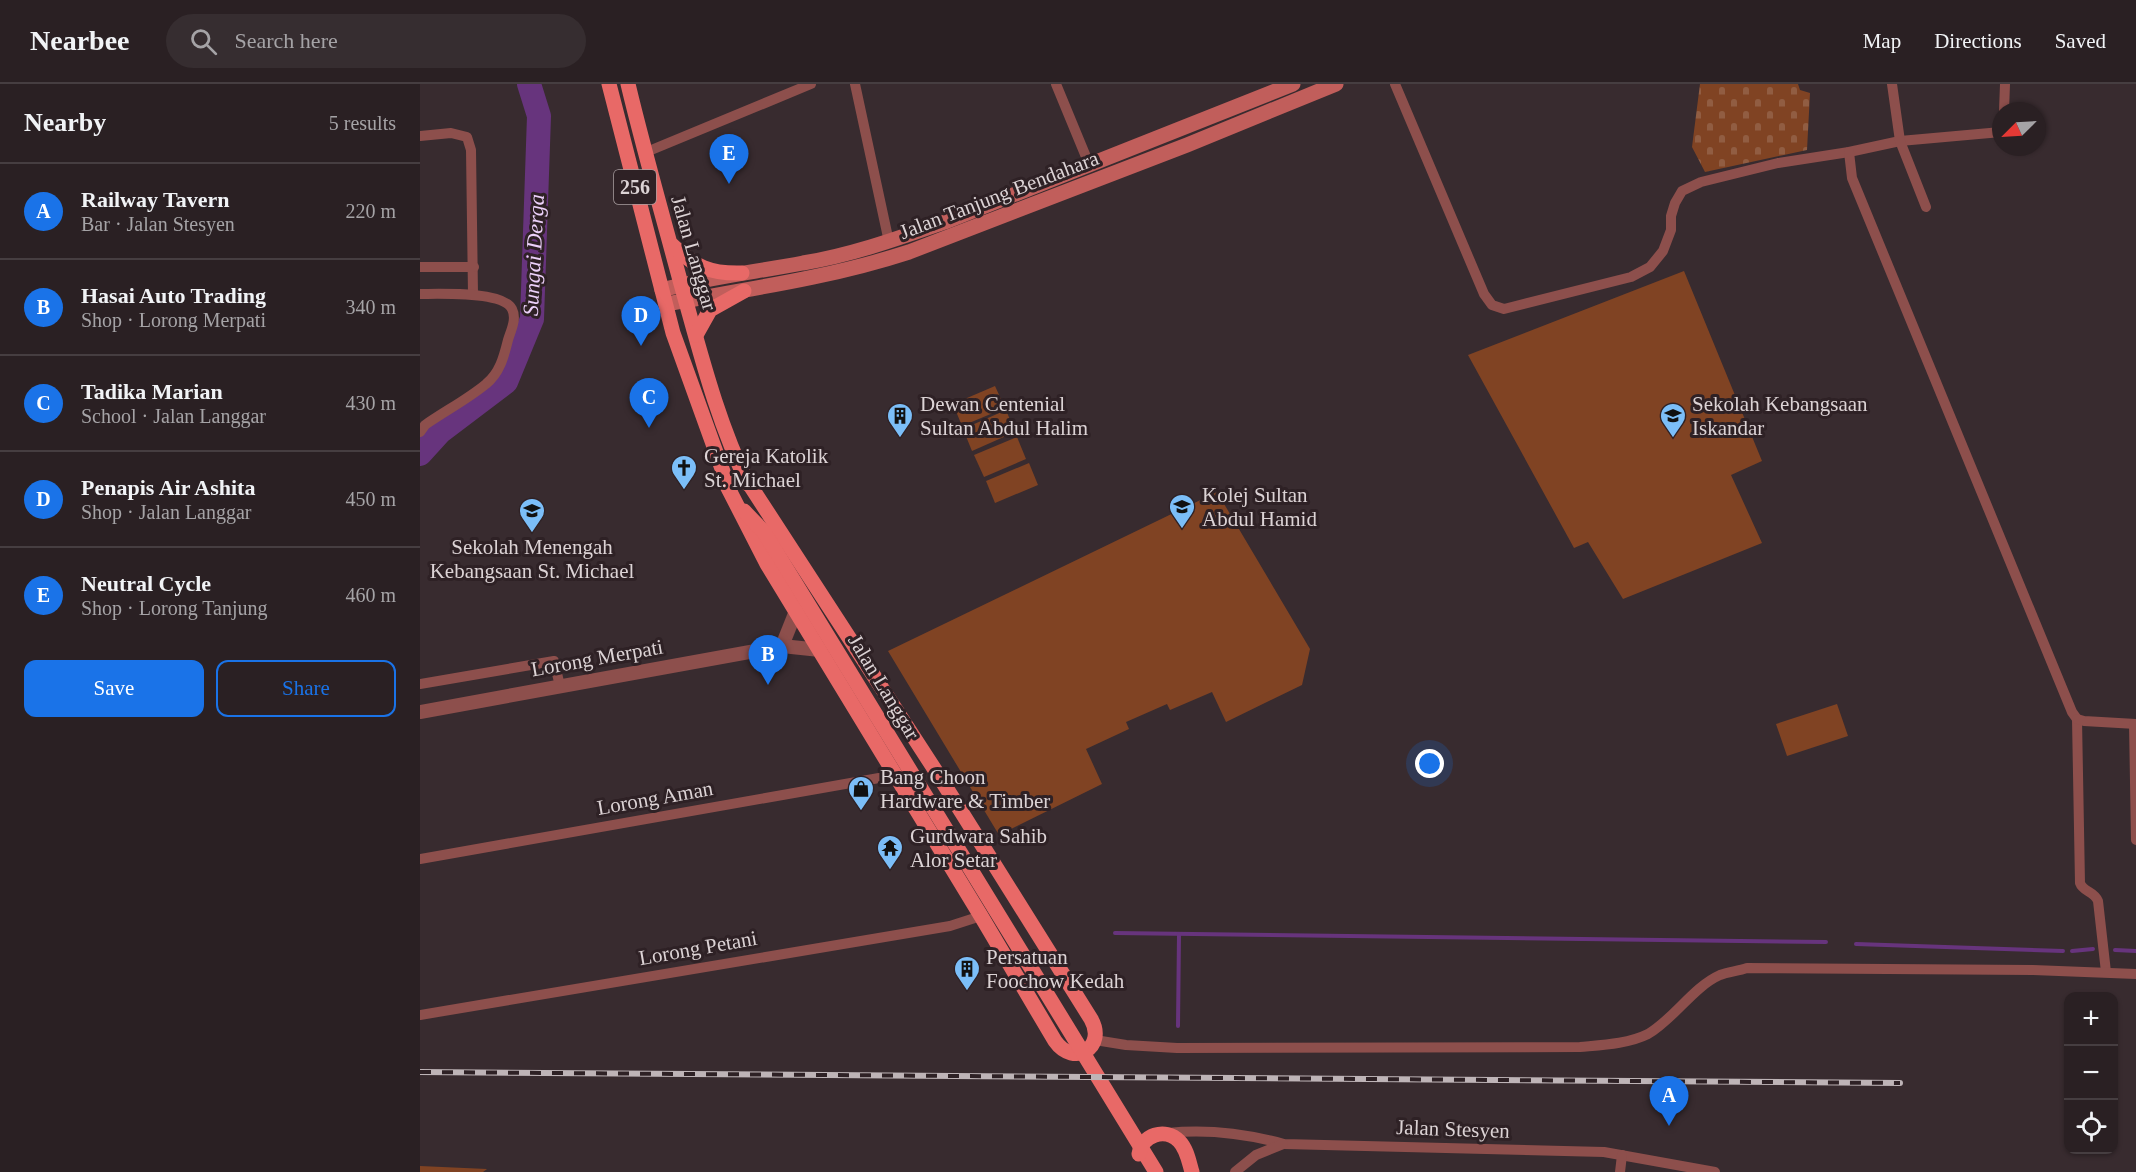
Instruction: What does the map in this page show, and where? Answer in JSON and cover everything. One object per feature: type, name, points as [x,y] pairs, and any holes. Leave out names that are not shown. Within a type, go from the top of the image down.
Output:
[{"type":"main road","name":"Jalan Langgar","points":[[609,84],[679,352],[726,484],[743,510],[764,532],[1156,1172]]},
{"type":"main road","name":"Jalan Langgar","points":[[628,84],[644,153],[696,335],[720,412],[756,503],[764,532]]},
{"type":"main road","name":"Jalan Tanjung Bendahara","points":[[664,297],[681,284],[804,263],[890,242],[1089,164],[1264,89],[1293,84]]},
{"type":"main road","name":"Jalan Tanjung Bendahara","points":[[664,297],[686,301],[808,280],[909,252],[1187,145],[1335,84]]},
{"type":"main road","points":[[670,243],[684,257],[702,268],[742,273]]},
{"type":"main road","points":[[696,335],[710,310],[744,291]]},
{"type":"main road","points":[[726,484],[758,548],[1060,1049],[1070,1054],[1080,1054],[1089,1049],[1095,1040],[1094,1025],[937,773],[744,476]]},
{"type":"main road","points":[[1148,1172],[1141,1161],[1140,1149],[1149,1137],[1161,1134],[1172,1136],[1180,1142],[1192,1172]]},
{"type":"street","points":[[644,153],[811,84]]},
{"type":"street","points":[[855,84],[890,242]]},
{"type":"street","points":[[1056,84],[1089,164]]},
{"type":"street","points":[[1395,84],[1484,294],[1492,305],[1504,309],[1631,277],[1650,267],[1663,251],[1671,230],[1671,216],[1675,203],[1682,191],[1701,182],[1778,163],[1900,141],[1992,133]]},
{"type":"street","points":[[1892,84],[1900,141],[1926,207]]},
{"type":"street","points":[[2004,102],[2005,84]]},
{"type":"street","points":[[420,136],[450,133],[467,137],[471,150],[473,294]]},
{"type":"street","points":[[1849,152],[1852,178],[2072,712],[2077,719],[2080,883],[2083,888],[2095,895],[2098,901],[2106,972]]},
{"type":"street","points":[[420,267],[474,267]]},
{"type":"street","points":[[420,294],[473,294],[505,303],[513,310],[515,317],[502,363],[487,384],[422,427]]},
{"type":"street","points":[[782,646],[796,611]]},
{"type":"street","name":"Lorong Merpati","points":[[420,712],[782,646],[820,650]]},
{"type":"street","points":[[420,684],[554,661],[560,686]]},
{"type":"street","points":[[2077,719],[2135,724],[2136,840]]},
{"type":"street","name":"Lorong Aman","points":[[420,859],[896,775]]},
{"type":"street","name":"Lorong Petani","points":[[420,1015],[950,926],[981,916]]},
{"type":"street","points":[[1095,1040],[1126,1045],[1177,1048],[1580,1047],[1618,1042],[1645,1035],[1666,1021],[1707,983],[1719,976],[1747,968],[2136,974]]},
{"type":"street","points":[[1161,1134],[1177,1132],[1221,1134],[1265,1139],[1284,1144]]},
{"type":"street","points":[[1235,1172],[1256,1155],[1284,1144]]},
{"type":"street","name":"Jalan Stesyen","points":[[1284,1144],[1604,1152],[1715,1172]]},
{"type":"street","points":[[1620,1172],[1622,1155]]},
{"type":"green space","points":[[1700,84],[1798,84],[1800,90],[1810,93],[1807,150],[1705,172],[1692,147]]},
{"type":"green space","points":[[1684,271],[1762,461],[1731,475],[1762,543],[1623,599],[1588,542],[1574,548],[1468,355]]},
{"type":"green space","points":[[995,386],[1005,408],[962,426],[953,404]]},
{"type":"green space","points":[[1006,410],[1015,432],[972,451],[963,429]]},
{"type":"green space","points":[[1017,437],[1026,459],[984,477],[974,455]]},
{"type":"green space","points":[[1029,463],[1038,485],[995,503],[986,481]]},
{"type":"green space","points":[[1217,492],[1310,649],[1302,685],[1226,722],[1212,692],[1170,710],[1167,704],[1126,722],[1129,729],[1086,749],[1102,784],[999,835],[888,651]]},
{"type":"green space","points":[[1837,704],[1848,736],[1787,756],[1776,724]]},
{"type":"green space","points":[[420,1166],[487,1169],[483,1172],[420,1172]]},
{"type":"waterway","name":"Sungai Derga","points":[[420,454],[440,432],[506,382],[532,319],[539,116],[529,84]]},
{"type":"waterway","points":[[1115,933],[1826,942]]},
{"type":"waterway","points":[[1178,1026],[1179,934]]},
{"type":"waterway","points":[[1856,944],[2063,951]]},
{"type":"waterway","points":[[2072,951],[2093,949]]},
{"type":"waterway","points":[[2115,950],[2136,951]]},
{"type":"railway","points":[[420,1072],[1900,1083]]},
{"type":"place","name":"Neutral Cycle","points":[[729,184]]},
{"type":"place","name":"Penapis Air Ashita","points":[[641,346]]},
{"type":"place","name":"Tadika Marian","points":[[649,428]]},
{"type":"place","name":"Dewan Centenial Sultan Abdul Halim","points":[[900,439]]},
{"type":"place","name":"Sekolah Kebangsaan Iskandar","points":[[1673,439]]},
{"type":"place","name":"Gereja Katolik St. Michael","points":[[684,491]]},
{"type":"place","name":"Kolej Sultan Abdul Hamid","points":[[1182,530]]},
{"type":"place","name":"Sekolah Menengah Kebangsaan St. Michael","points":[[532,534]]},
{"type":"place","name":"Hasai Auto Trading","points":[[768,685]]},
{"type":"place","name":"Bang Choon Hardware & Timber","points":[[861,812]]},
{"type":"place","name":"Gurdwara Sahib Alor Setar","points":[[890,871]]},
{"type":"place","name":"Persatuan Foochow Kedah","points":[[967,992]]},
{"type":"place","name":"Railway Tavern","points":[[1669,1126]]}]
